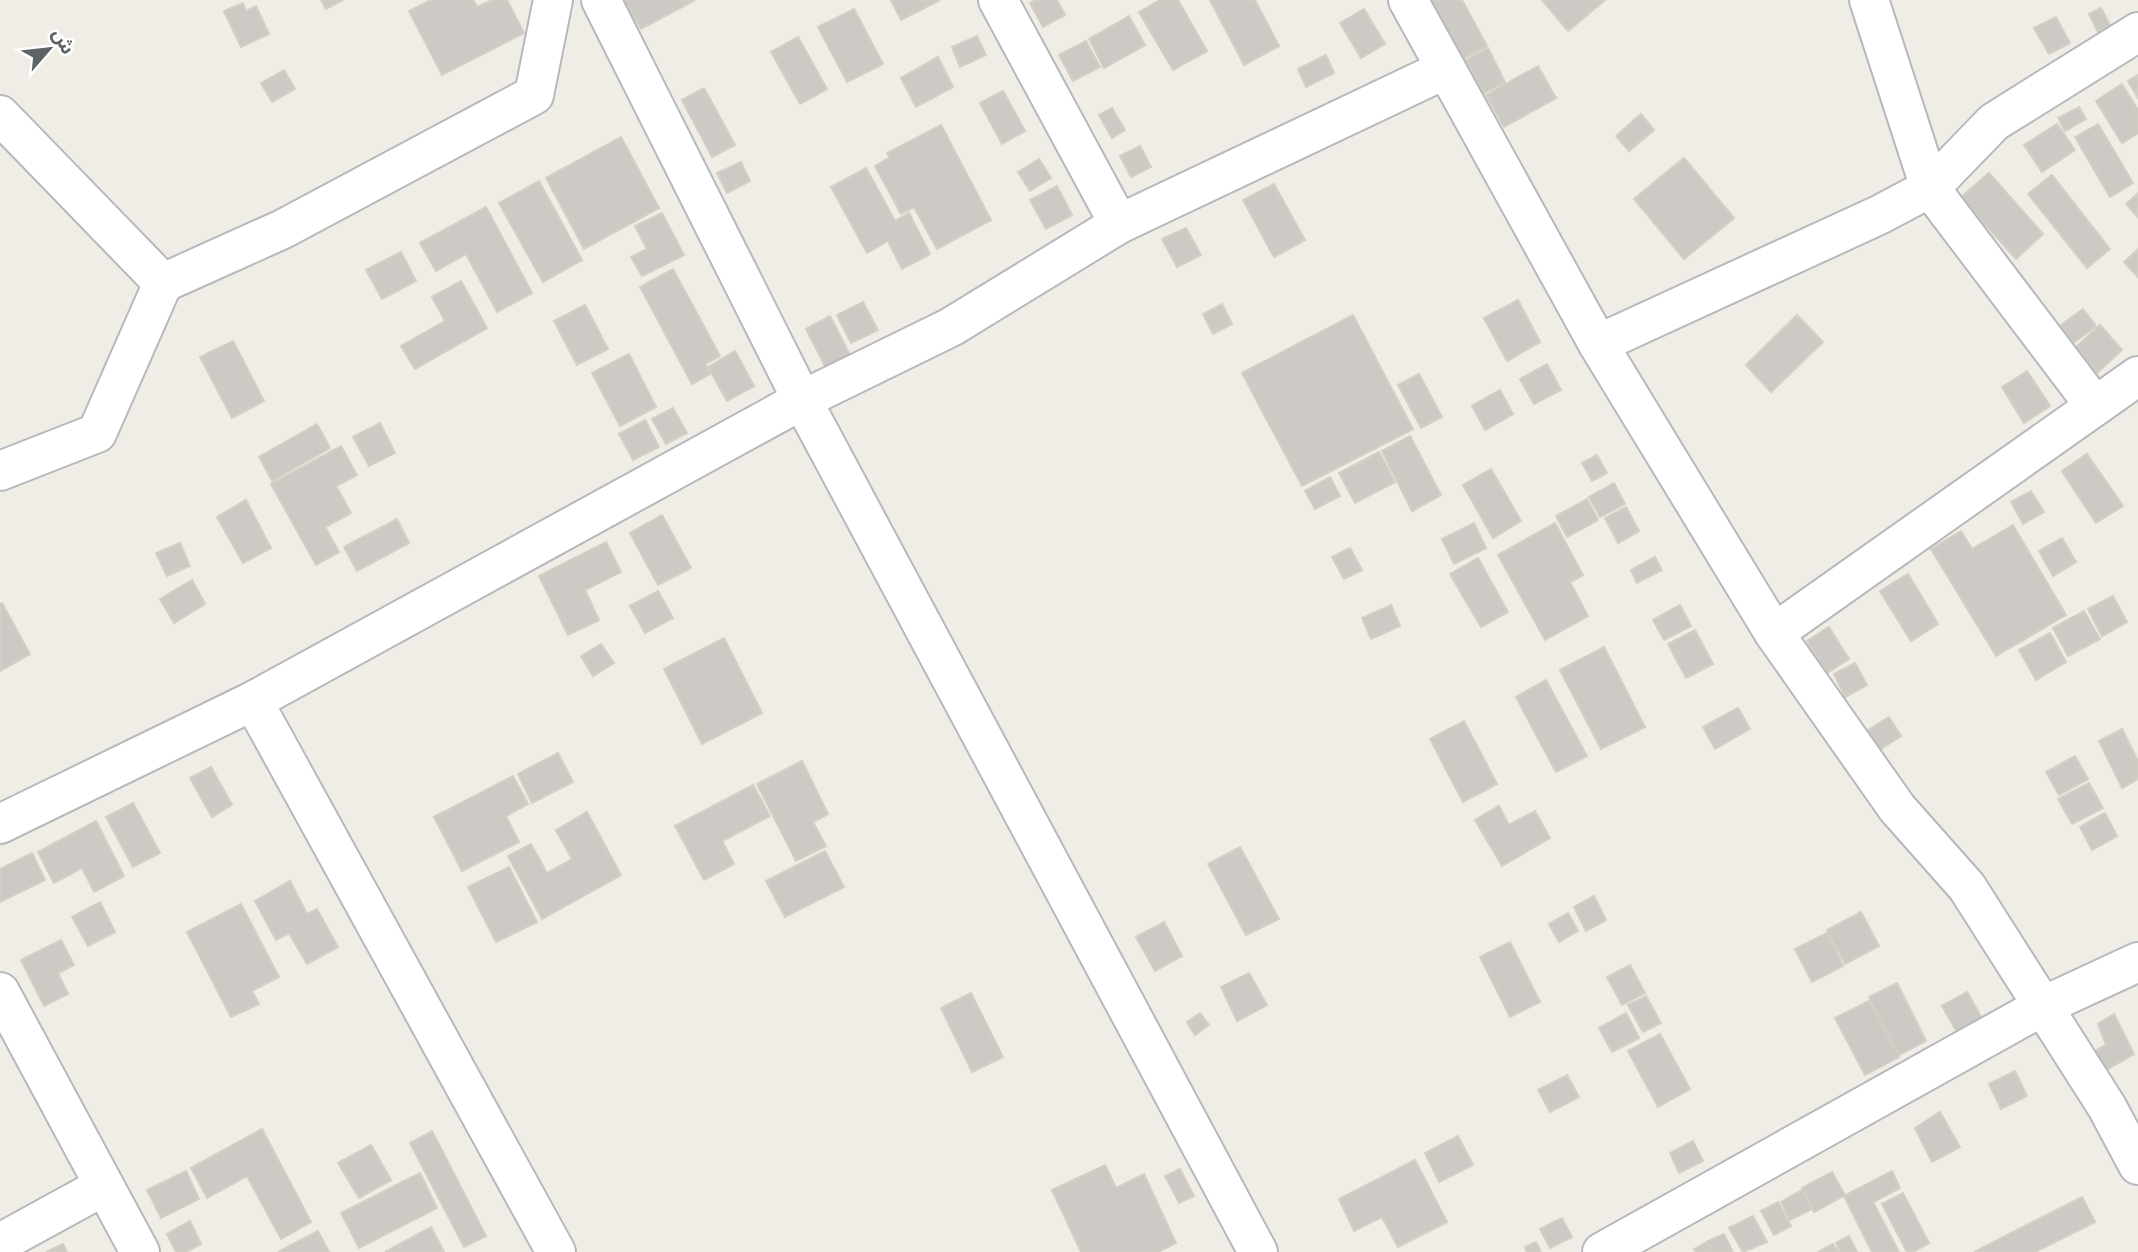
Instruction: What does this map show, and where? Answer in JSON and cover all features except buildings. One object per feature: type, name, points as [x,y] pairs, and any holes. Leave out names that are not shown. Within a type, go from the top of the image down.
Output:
[{"type":"street","points":[[0,471],[97,433],[163,283],[283,229],[534,95],[553,0]]},
{"type":"street","points":[[601,0],[802,400],[1258,1252]]},
{"type":"street","points":[[998,0],[1119,225]]},
{"type":"street","points":[[1408,0],[1598,344],[1774,633],[1897,808],[1967,887],[2107,1107],[2138,1165]]},
{"type":"street","points":[[1869,0],[1930,188],[2095,406]]},
{"type":"street","points":[[1598,344],[1879,215],[1930,188],[1994,122],[2138,33]]},
{"type":"street","points":[[0,824],[253,701],[802,400],[951,327],[1119,225],[1446,69]]},
{"type":"street","points":[[0,115],[163,283]]},
{"type":"street","points":[[1774,633],[2138,376]]},
{"type":"street","points":[[253,701],[556,1252]]},
{"type":"street","points":[[1602,1252],[2043,1006],[2138,962]]},
{"type":"street","points":[[0,992],[139,1252]]},
{"type":"street","points":[[0,1243],[104,1186]]}]
